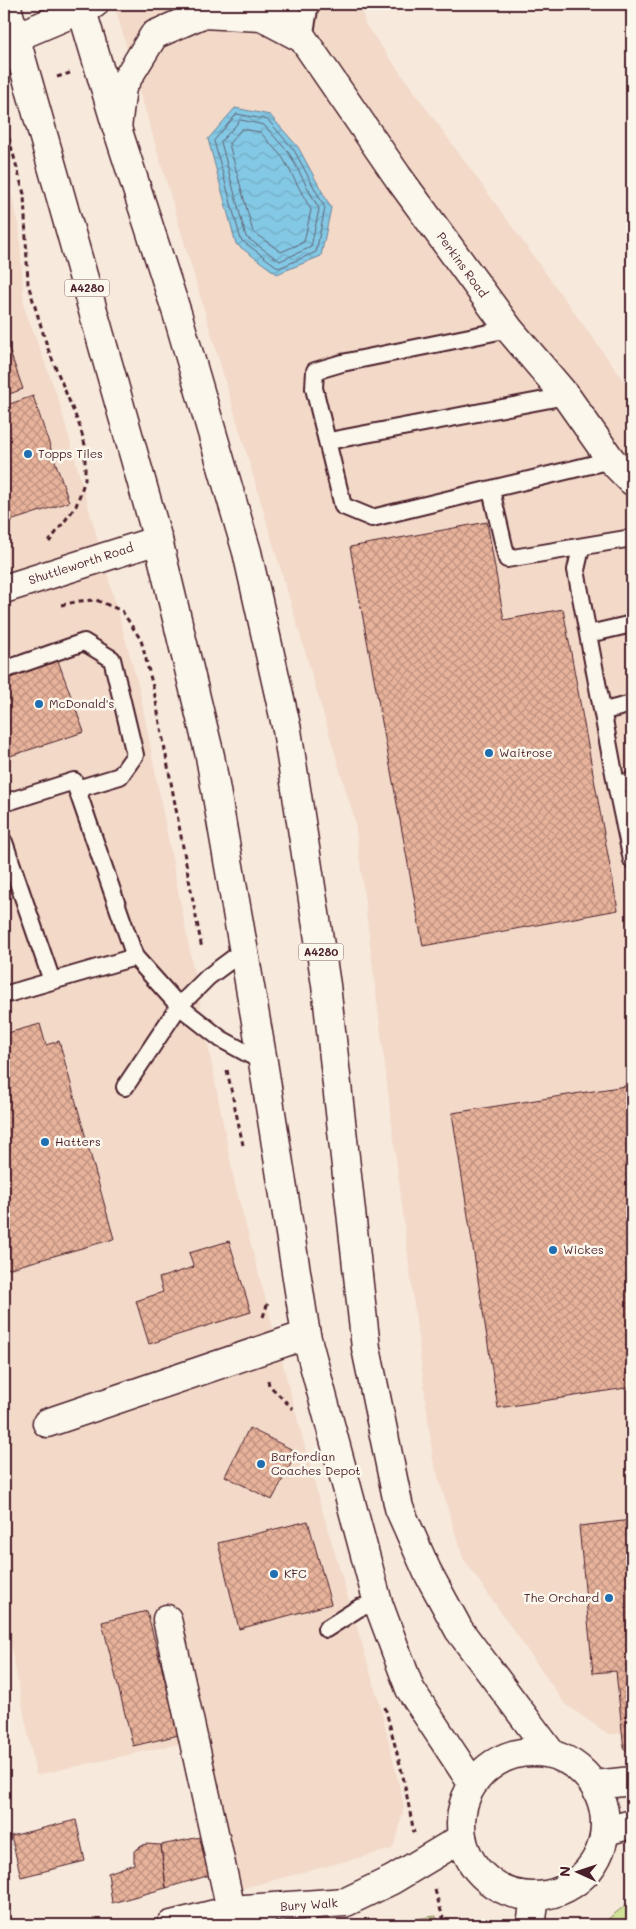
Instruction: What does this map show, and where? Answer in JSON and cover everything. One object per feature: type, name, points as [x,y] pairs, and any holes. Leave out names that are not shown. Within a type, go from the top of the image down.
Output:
[{"type":"main road","name":"A4280","points":[[6,4],[158,540],[210,756],[306,1335],[378,1603],[410,1688],[472,1783]]},
{"type":"main road","name":"A4280","points":[[85,5],[117,128],[177,313],[247,552],[287,730],[326,985],[366,1348],[399,1508],[427,1571],[459,1630],[550,1753]]},
{"type":"main road","points":[[16,37],[85,5]]},
{"type":"main road","name":"Perkins Road","points":[[117,128],[122,86],[154,35],[202,14],[261,8],[304,38],[398,177],[509,329],[566,396],[611,460],[632,482]]},
{"type":"main road","name":"Shuttleworth Road","points":[[4,589],[158,540]]},
{"type":"main road","points":[[47,1423],[306,1335]]},
{"type":"main road","points":[[167,1619],[231,1910]]},
{"type":"main road","points":[[524,1752],[550,1753],[572,1762],[595,1785],[606,1831],[594,1865],[563,1892],[535,1898],[490,1884],[471,1862],[462,1838],[460,1817],[472,1783],[494,1762],[524,1752]]},
{"type":"main road","points":[[595,1785],[632,1781]]},
{"type":"main road","points":[[606,1831],[632,1824]]},
{"type":"main road","name":"Bury Walk","points":[[171,1925],[231,1910],[346,1902],[392,1880],[462,1838]]},
{"type":"main road","points":[[531,1925],[535,1898]]},
{"type":"lane","points":[[304,38],[310,4]]},
{"type":"lane","points":[[509,329],[342,363],[315,371],[314,388],[344,506],[372,518],[611,460]]},
{"type":"lane","points":[[328,441],[566,396]]},
{"type":"lane","points":[[491,490],[507,559],[632,538]]},
{"type":"lane","points":[[581,548],[576,570],[604,711],[624,783],[632,860]]},
{"type":"lane","points":[[589,634],[632,624]]},
{"type":"lane","points":[[4,670],[84,642],[112,659],[135,755],[120,776],[77,789]]},
{"type":"lane","points":[[604,711],[632,704]]},
{"type":"lane","points":[[4,803],[74,781],[135,957],[179,1006],[221,1040],[262,1062]]},
{"type":"lane","points":[[4,842],[52,981]]},
{"type":"lane","points":[[125,1087],[179,1006],[208,978],[243,951]]},
{"type":"lane","points":[[4,995],[135,957]]},
{"type":"lane","points":[[326,1629],[358,1608],[378,1603]]},
{"type":"path","points":[[4,120],[24,194],[28,284],[48,349],[80,427],[84,445],[85,480],[76,506],[49,542],[40,545]]},
{"type":"path","points":[[432,1882],[446,1925]]},
{"type":"shaded area","points":[[114,4],[361,4],[365,24],[632,392],[632,1733],[608,1734],[565,1704],[463,1558],[433,1460],[355,821]]},
{"type":"shaded area","points":[[4,167],[19,225],[24,307],[58,398],[139,688],[235,1185],[319,1500],[380,1705],[404,1806],[398,1834],[392,1849],[216,1895],[178,1744],[36,1775],[4,1610]]},
{"type":"green space","points":[[632,1900],[632,1925],[602,1925],[603,1923]]},
{"type":"green space","points":[[436,1916],[438,1925],[372,1925]]},
{"type":"water","points":[[235,108],[270,115],[298,147],[331,208],[321,256],[277,274],[236,244],[208,139]]},
{"type":"building","points":[[4,335],[23,389],[4,396]]},
{"type":"building","name":"Topps Tiles","points":[[33,396],[69,502],[4,523],[4,406]]},
{"type":"building","name":"Waitrose","points":[[487,522],[504,620],[563,609],[618,910],[423,946],[350,547]]},
{"type":"building","name":"McDonald's","points":[[57,658],[84,732],[4,758],[4,677]]},
{"type":"building","name":"Hatters","points":[[40,1024],[46,1045],[59,1041],[114,1239],[4,1270],[4,1034]]},
{"type":"building","name":"Wickes","points":[[632,1085],[632,1387],[498,1408],[452,1113]]},
{"type":"building","points":[[229,1241],[251,1312],[149,1344],[136,1301],[163,1292],[159,1278],[194,1267],[189,1253]]},
{"type":"building","name":"Barfordian Coaches Depot","points":[[249,1428],[297,1452],[272,1500],[225,1476]]},
{"type":"building","name":"The Orchard","points":[[632,1520],[632,1749],[624,1750],[616,1671],[593,1673],[579,1526]]},
{"type":"building","name":"KFC","points":[[308,1521],[331,1604],[239,1629],[218,1543]]},
{"type":"building","points":[[147,1611],[179,1735],[133,1746],[102,1622]]},
{"type":"building","points":[[76,1820],[85,1861],[21,1877],[11,1836]]},
{"type":"building","points":[[210,1835],[217,1873],[166,1888],[161,1845]]},
{"type":"building","points":[[145,1844],[161,1845],[166,1888],[112,1903],[108,1873],[134,1864],[134,1851]]},
{"type":"place","name":"Topps Tiles","points":[[28,454]]},
{"type":"place","name":"McDonald's","points":[[39,704]]},
{"type":"place","name":"Waitrose","points":[[489,753]]},
{"type":"place","name":"Hatters","points":[[45,1142]]},
{"type":"place","name":"Wickes","points":[[553,1250]]},
{"type":"place","name":"Barfordian Coaches Depot","points":[[261,1464]]},
{"type":"place","name":"KFC","points":[[274,1574]]},
{"type":"place","name":"The Orchard","points":[[609,1598]]}]
